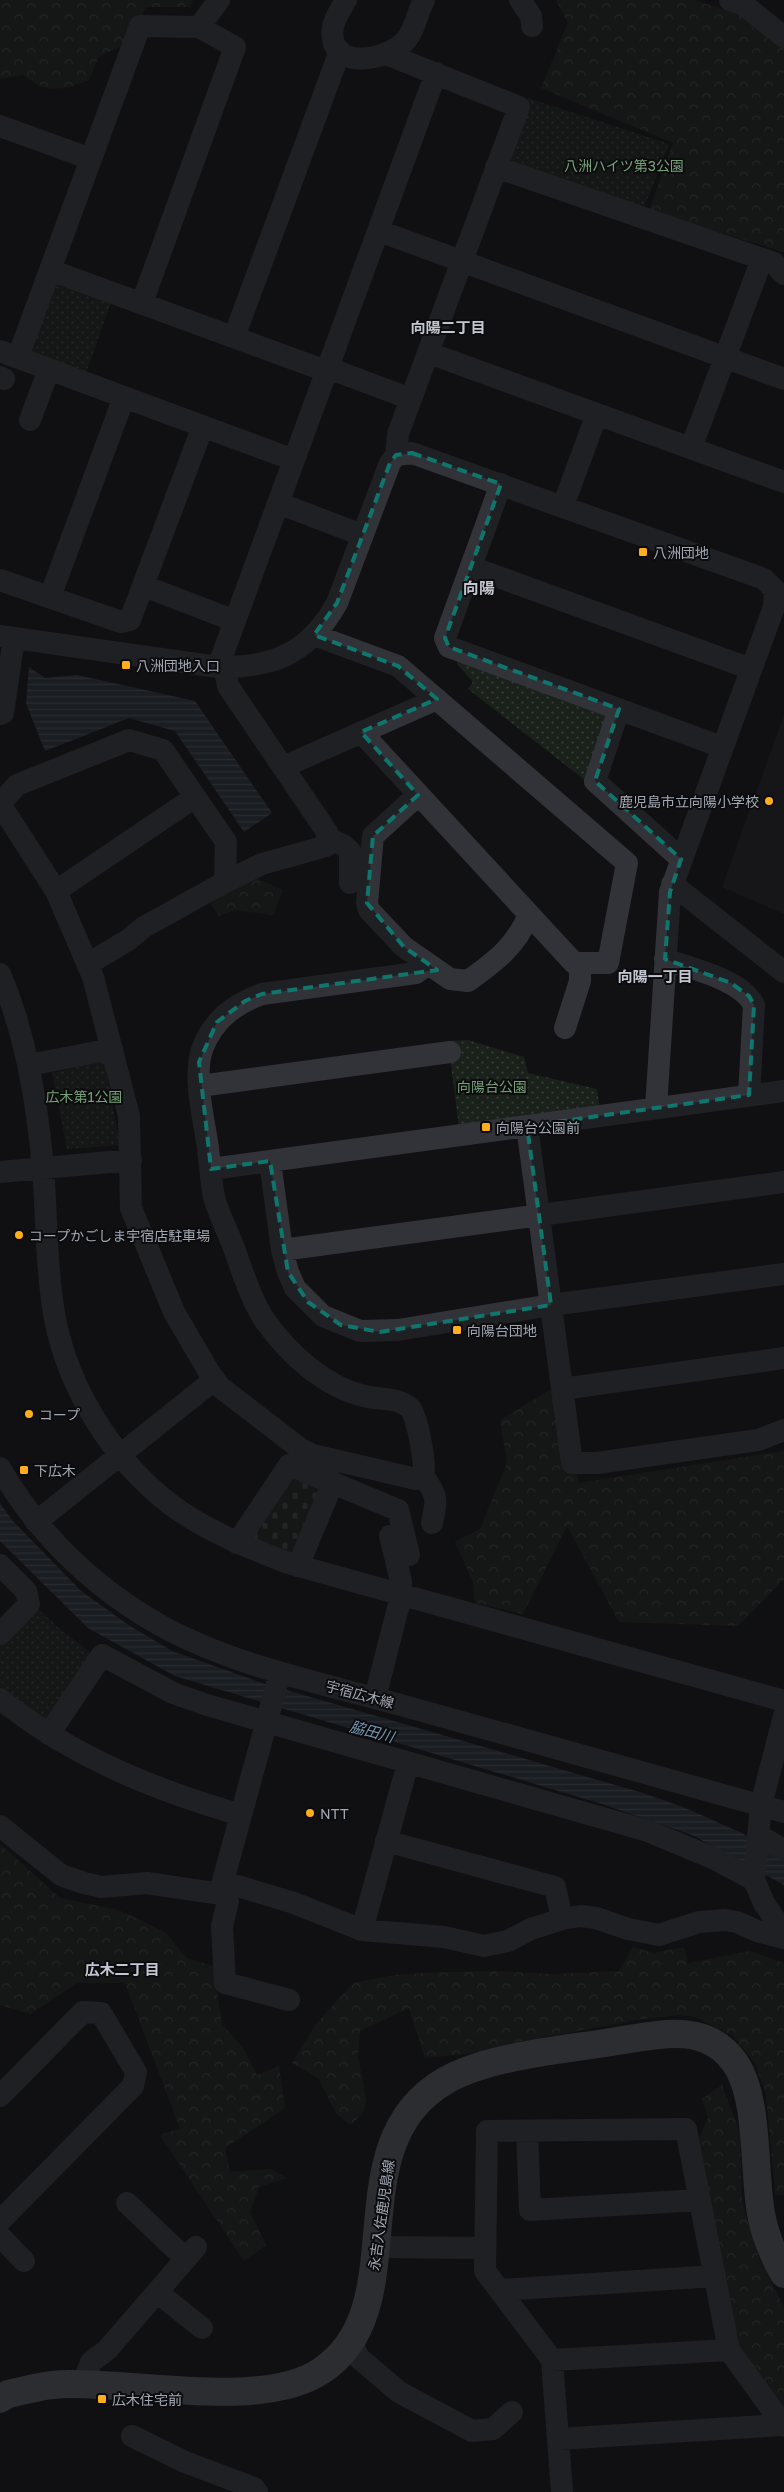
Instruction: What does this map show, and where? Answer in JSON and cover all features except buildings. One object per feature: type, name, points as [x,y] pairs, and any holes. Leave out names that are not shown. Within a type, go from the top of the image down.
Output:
[{"type":"main road","name":"永吉入佐鹿児島線","points":[[0,2399],[8,2394],[64,2384],[246,2391],[288,2386],[319,2373],[340,2358],[351,2343],[366,2302],[374,2272],[383,2175],[392,2143],[405,2118],[425,2096],[439,2086],[474,2069],[513,2059],[659,2034],[686,2033],[709,2041],[724,2050],[734,2061],[742,2077],[748,2097],[761,2216],[784,2274]]},
{"type":"street","points":[[199,27],[219,0]]},
{"type":"street","points":[[346,0],[337,13],[333,28],[335,44],[345,55],[362,59],[374,59],[386,54],[406,40],[414,27],[424,0]]},
{"type":"street","points":[[520,0],[531,16],[532,26]]},
{"type":"street","points":[[742,2],[784,37]]},
{"type":"street","points":[[142,303],[235,47],[199,27],[140,26],[50,270],[9,354],[294,460]]},
{"type":"street","points":[[234,338],[340,51]]},
{"type":"street","points":[[0,714],[3,713],[7,637],[221,667],[255,666],[287,656],[314,635],[328,620],[337,603],[382,479],[396,455],[398,434],[519,107],[386,54]]},
{"type":"street","points":[[88,964],[128,940],[144,927],[224,882],[262,864],[326,846],[327,832],[228,686],[221,667],[235,621],[278,502],[436,73]]},
{"type":"street","points":[[0,126],[91,159]]},
{"type":"street","points":[[496,167],[774,263],[784,274]]},
{"type":"street","points":[[378,231],[784,379]]},
{"type":"street","points":[[691,448],[762,259]]},
{"type":"street","points":[[50,270],[234,338],[411,399]]},
{"type":"street","points":[[429,353],[784,482]]},
{"type":"street","points":[[30,420],[49,369]]},
{"type":"street","points":[[50,597],[124,397]]},
{"type":"street","points":[[563,506],[597,414]]},
{"type":"street","points":[[0,580],[126,622],[132,616],[144,586],[203,426]]},
{"type":"street","points":[[396,455],[412,453],[425,457],[764,579],[780,583],[774,607],[670,892],[656,1108]]},
{"type":"street","points":[[501,484],[445,638],[449,646],[722,747]]},
{"type":"street","points":[[278,502],[362,535]]},
{"type":"street","points":[[471,567],[751,669]]},
{"type":"street","points":[[144,586],[235,621]]},
{"type":"street","points":[[314,635],[398,666],[626,863],[608,963],[574,963],[361,732]]},
{"type":"street","points":[[283,766],[437,699]]},
{"type":"street","points":[[619,709],[595,781],[681,861]]},
{"type":"street","points":[[224,882],[226,842],[163,750],[129,740],[17,785],[0,804],[56,891],[88,964],[129,1116],[131,1208],[133,1217],[174,1312],[214,1380],[302,1450],[313,1455],[409,1478],[423,1476]]},
{"type":"street","points":[[418,795],[373,836],[367,903],[369,910],[404,947],[450,979],[468,981],[500,958],[522,931],[529,915]]},
{"type":"street","points":[[56,891],[195,798]]},
{"type":"street","points":[[327,838],[343,845],[350,851],[350,883]]},
{"type":"street","points":[[672,884],[784,972]]},
{"type":"street","points":[[665,959],[731,983],[749,996],[754,1005],[749,1096]]},
{"type":"street","points":[[565,1028],[580,981],[580,963]]},
{"type":"street","points":[[423,1476],[425,1464],[412,1409],[400,1402],[363,1396],[330,1382],[292,1353],[265,1322],[215,1198],[200,1086],[199,1062],[209,1034],[217,1022],[230,1010],[245,1001],[262,994],[416,973],[428,964]]},
{"type":"street","points":[[0,974],[12,1004],[29,1066],[43,1168],[51,1289],[64,1354],[89,1409],[121,1454],[150,1487],[171,1505],[217,1533],[298,1566],[784,1701]]},
{"type":"street","points":[[29,1066],[112,1049]]},
{"type":"street","points":[[200,1086],[450,1052]]},
{"type":"street","points":[[211,1169],[784,1091]]},
{"type":"street","points":[[527,1126],[572,1463],[597,1463],[758,1440],[784,1430]]},
{"type":"street","points":[[0,1172],[131,1160]]},
{"type":"street","points":[[270,1161],[282,1250],[295,1288],[323,1316],[360,1331],[398,1330],[551,1305],[784,1274]]},
{"type":"street","points":[[282,1250],[784,1182]]},
{"type":"street","points":[[562,1389],[784,1358]]},
{"type":"street","points":[[36,1522],[214,1380]]},
{"type":"street","points":[[237,1542],[290,1464],[398,1510],[409,1555]]},
{"type":"street","name":"宇宿広木線","points":[[0,1468],[36,1522],[77,1565],[126,1604],[160,1625],[279,1678],[376,1698],[784,1812]]},
{"type":"street","points":[[423,1476],[435,1492],[436,1504],[432,1523]]},
{"type":"street","points":[[298,1566],[333,1482]]},
{"type":"street","points":[[376,1698],[402,1596],[401,1581],[382,1502]]},
{"type":"street","points":[[0,1565],[26,1591],[29,1604],[0,1634]]},
{"type":"street","points":[[49,1734],[102,1655],[173,1693],[267,1719],[408,1763],[648,1831],[715,1859],[755,1880]]},
{"type":"street","points":[[279,1678],[221,1888],[228,1901],[222,1926],[225,1983],[289,2000]]},
{"type":"street","points":[[0,1699],[49,1734],[121,1774],[188,1800],[241,1815]]},
{"type":"street","points":[[784,1716],[761,1805],[755,1880],[784,1933]]},
{"type":"street","points":[[362,1930],[408,1763]]},
{"type":"street","points":[[0,1826],[61,1875],[84,1883],[101,1887],[147,1883],[214,1893],[228,1883],[294,1903],[362,1930],[444,1937],[484,1946],[508,1941],[531,1929],[562,1919],[581,1916],[596,1918],[628,1929],[659,1935],[699,1922],[725,1920],[737,1922],[757,1931],[784,1938]]},
{"type":"street","points":[[758,1837],[784,1850]]},
{"type":"street","points":[[386,1841],[555,1888],[562,1919]]},
{"type":"street","points":[[0,2096],[83,2012],[101,2013],[136,2072],[133,2086],[0,2221]]},
{"type":"street","points":[[562,2492],[552,2360],[486,2271],[488,2131],[686,2129],[729,2350],[783,2425]]},
{"type":"street","points":[[527,2131],[530,2210],[700,2200]]},
{"type":"street","points":[[83,2384],[91,2362],[107,2350],[191,2253],[127,2203]]},
{"type":"street","points":[[0,2236],[24,2261]]},
{"type":"street","points":[[376,2247],[485,2248]]},
{"type":"street","points":[[500,2290],[715,2276]]},
{"type":"street","points":[[158,2292],[202,2328]]},
{"type":"street","points":[[351,2343],[359,2358],[399,2392],[472,2431],[493,2429],[512,2412]]},
{"type":"street","points":[[552,2360],[729,2350]]},
{"type":"street","points":[[558,2438],[783,2425]]},
{"type":"street","points":[[132,2436],[185,2462],[254,2488],[257,2492]]},
{"type":"highlighted area","points":[[412,453],[501,484],[445,638],[449,647],[619,709],[595,781],[681,859],[670,892],[665,959],[731,983],[749,996],[754,1005],[749,1095],[527,1126],[551,1305],[380,1332],[341,1325],[308,1302],[288,1272],[270,1161],[211,1169],[199,1062],[217,1022],[245,1001],[262,994],[437,970],[404,947],[367,903],[373,836],[418,795],[361,732],[437,699],[398,666],[314,635],[337,603],[390,463],[396,455]]},
{"type":"shaded area","name":"鹿児島市立向陽小学校","points":[[784,715],[784,914],[722,887]]},
{"type":"green space","points":[[0,0],[193,0],[189,7],[146,7],[128,44],[99,56],[89,80],[56,89],[40,86],[24,75],[0,79]]},
{"type":"green space","points":[[556,0],[693,0],[747,16],[784,46],[784,252],[649,211],[673,143],[541,88],[568,23]]},
{"type":"green space","name":"八洲ハイツ第3公園","points":[[528,98],[669,144],[644,208],[512,162],[510,153]]},
{"type":"green space","points":[[61,281],[112,300],[86,373],[34,354],[30,349],[53,284]]},
{"type":"green space","points":[[458,659],[607,715],[586,781],[468,689],[473,682],[457,664]]},
{"type":"green space","points":[[257,879],[283,890],[273,915],[234,910],[219,916],[208,901]]},
{"type":"green space","name":"向陽台公園","points":[[468,1040],[524,1057],[528,1073],[597,1089],[600,1109],[459,1128],[448,1041]]},
{"type":"green space","name":"広木第1公園","points":[[104,1061],[120,1145],[67,1149],[52,1073]]},
{"type":"green space","points":[[555,1387],[579,1483],[784,1451],[784,1579],[738,1626],[619,1622],[567,1526],[523,1614],[475,1603],[473,1582],[455,1542],[480,1529],[507,1463],[500,1420]]},
{"type":"green space","points":[[289,1476],[321,1484],[291,1556],[251,1542]]},
{"type":"green space","points":[[33,1604],[62,1631],[94,1655],[44,1723],[0,1687],[0,1644]]},
{"type":"green space","points":[[0,1844],[60,1898],[118,1910],[134,1917],[166,1933],[186,1958],[213,1966],[222,2024],[244,2049],[257,2075],[279,2066],[285,2108],[225,2148],[230,2172],[270,2169],[287,2178],[259,2187],[250,2212],[266,2245],[244,2261],[160,2135],[180,2128],[125,1983],[77,1983],[30,2014],[0,2005]]},
{"type":"green space","points":[[633,1947],[654,1953],[684,1947],[688,1963],[750,1951],[784,1963],[784,2195],[775,2195],[766,2095],[755,2063],[733,2036],[695,2017],[679,2015],[637,2020],[507,2044],[474,2053],[425,2058],[409,2008],[360,2031],[358,2056],[366,2100],[363,2114],[350,2125],[336,2113],[318,2078],[292,2063],[316,2024],[353,1983],[395,1975],[422,1973],[495,1971],[552,1974],[619,1971]]},
{"type":"green space","points":[[722,2085],[740,2133],[742,2201],[758,2256],[784,2307],[784,2415],[735,2347],[698,2140],[708,2118],[702,2099]]},
{"type":"water","points":[[29,667],[45,678],[77,675],[195,701],[272,813],[244,832],[175,731],[129,718],[45,751],[26,703]]},
{"type":"water","name":"脇田川","points":[[0,1503],[12,1520],[80,1590],[127,1624],[172,1651],[262,1683],[643,1793],[683,1807],[742,1833],[784,1861],[784,1885],[692,1835],[602,1804],[175,1676],[88,1628],[0,1541]]},
{"type":"place","name":"八洲団地","points":[[643,552]]},
{"type":"place","name":"八洲団地入口","points":[[126,665]]},
{"type":"place","name":"鹿児島市立向陽小学校","points":[[769,801]]},
{"type":"place","name":"向陽台公園前","points":[[486,1127]]},
{"type":"place","name":"コープかごしま宇宿店駐車場","points":[[19,1235]]},
{"type":"place","name":"向陽台団地","points":[[457,1330]]},
{"type":"place","name":"コープ","points":[[29,1414]]},
{"type":"place","name":"下広木","points":[[24,1470]]},
{"type":"place","name":"NTT","points":[[310,1813]]},
{"type":"place","name":"広木住宅前","points":[[102,2399]]},
{"type":"district","name":"向陽二丁目","points":[[448,327]]},
{"type":"district","name":"向陽","points":[[479,588]]},
{"type":"district","name":"向陽一丁目","points":[[655,976]]},
{"type":"district","name":"広木二丁目","points":[[122,1969]]}]
